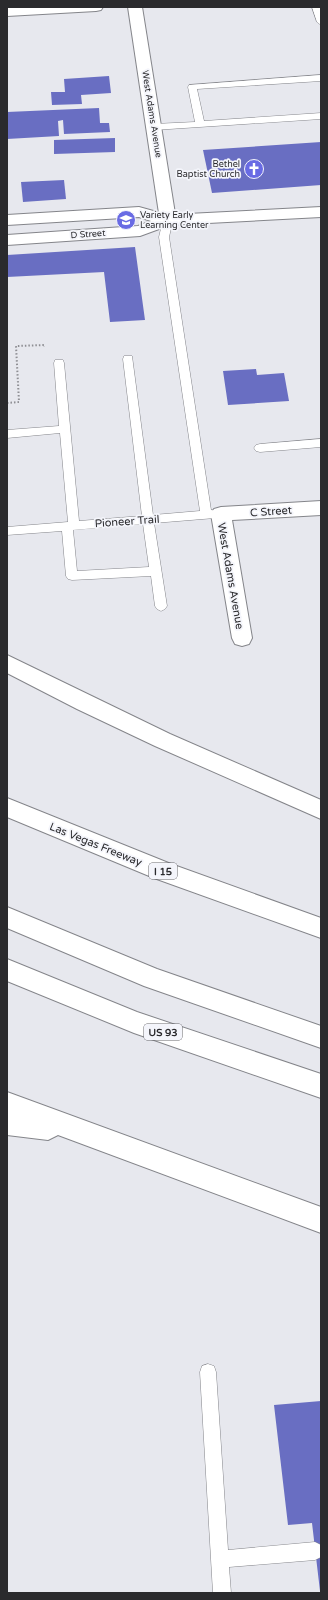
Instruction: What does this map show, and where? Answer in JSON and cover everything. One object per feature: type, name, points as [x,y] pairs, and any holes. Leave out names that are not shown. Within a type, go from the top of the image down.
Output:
[{"type":"main road","points":[[7,12],[96,7]]},
{"type":"main road","name":"West Adams Avenue","points":[[135,7],[168,220]]},
{"type":"main road","name":"D Street","points":[[7,220],[139,212],[168,220],[321,212]]},
{"type":"main road","name":"D Street","points":[[7,240],[140,231],[168,220]]},
{"type":"main road","name":"C Street","points":[[208,515],[321,508]]},
{"type":"main road","name":"West Adams Avenue","points":[[208,515],[242,638]]},
{"type":"main road","points":[[7,663],[137,729],[228,771],[321,810]]},
{"type":"main road","name":"Las Vegas Freeway","points":[[7,807],[49,826],[173,875],[251,905],[321,928]]},
{"type":"main road","points":[[7,917],[152,978],[321,1037]]},
{"type":"main road","name":"US 93","points":[[7,970],[134,1022],[321,1086]]},
{"type":"main road","points":[[7,1104],[321,1220]]},
{"type":"main road","points":[[7,1123],[87,1133]]},
{"type":"lane","points":[[316,7],[321,22]]},
{"type":"lane","points":[[200,124],[192,87],[321,78]]},
{"type":"lane","points":[[154,127],[321,116]]},
{"type":"lane","points":[[168,220],[164,237],[208,515]]},
{"type":"lane","points":[[128,359],[148,520],[161,606]]},
{"type":"lane","points":[[59,363],[65,429],[67,526],[72,576],[156,571]]},
{"type":"lane","points":[[7,434],[65,429]]},
{"type":"lane","points":[[260,448],[321,443]]},
{"type":"lane","name":"Pioneer Trail","points":[[7,531],[208,515]]},
{"type":"lane","points":[[208,1372],[222,1593]]},
{"type":"lane","points":[[220,1559],[315,1551]]},
{"type":"building","points":[[109,76],[111,93],[81,95],[82,104],[52,105],[51,92],[65,92],[64,79]]},
{"type":"building","points":[[99,108],[100,123],[109,123],[110,132],[64,134],[63,120],[58,121],[59,136],[7,139],[7,112]]},
{"type":"building","points":[[115,138],[115,152],[54,154],[54,140]]},
{"type":"building","points":[[321,142],[321,185],[212,193],[203,150]]},
{"type":"building","points":[[64,180],[66,199],[23,202],[21,182]]},
{"type":"building","points":[[135,247],[145,320],[110,322],[104,272],[7,277],[7,255]]},
{"type":"building","points":[[256,369],[257,375],[284,373],[289,401],[228,405],[223,371]]},
{"type":"building","points":[[321,1401],[320,1591],[312,1523],[288,1525],[274,1405]]},
{"type":"place","name":"Bethel Baptist Church","points":[[254,169]]},
{"type":"place","name":"Variety Early Learning Center","points":[[126,220]]}]
